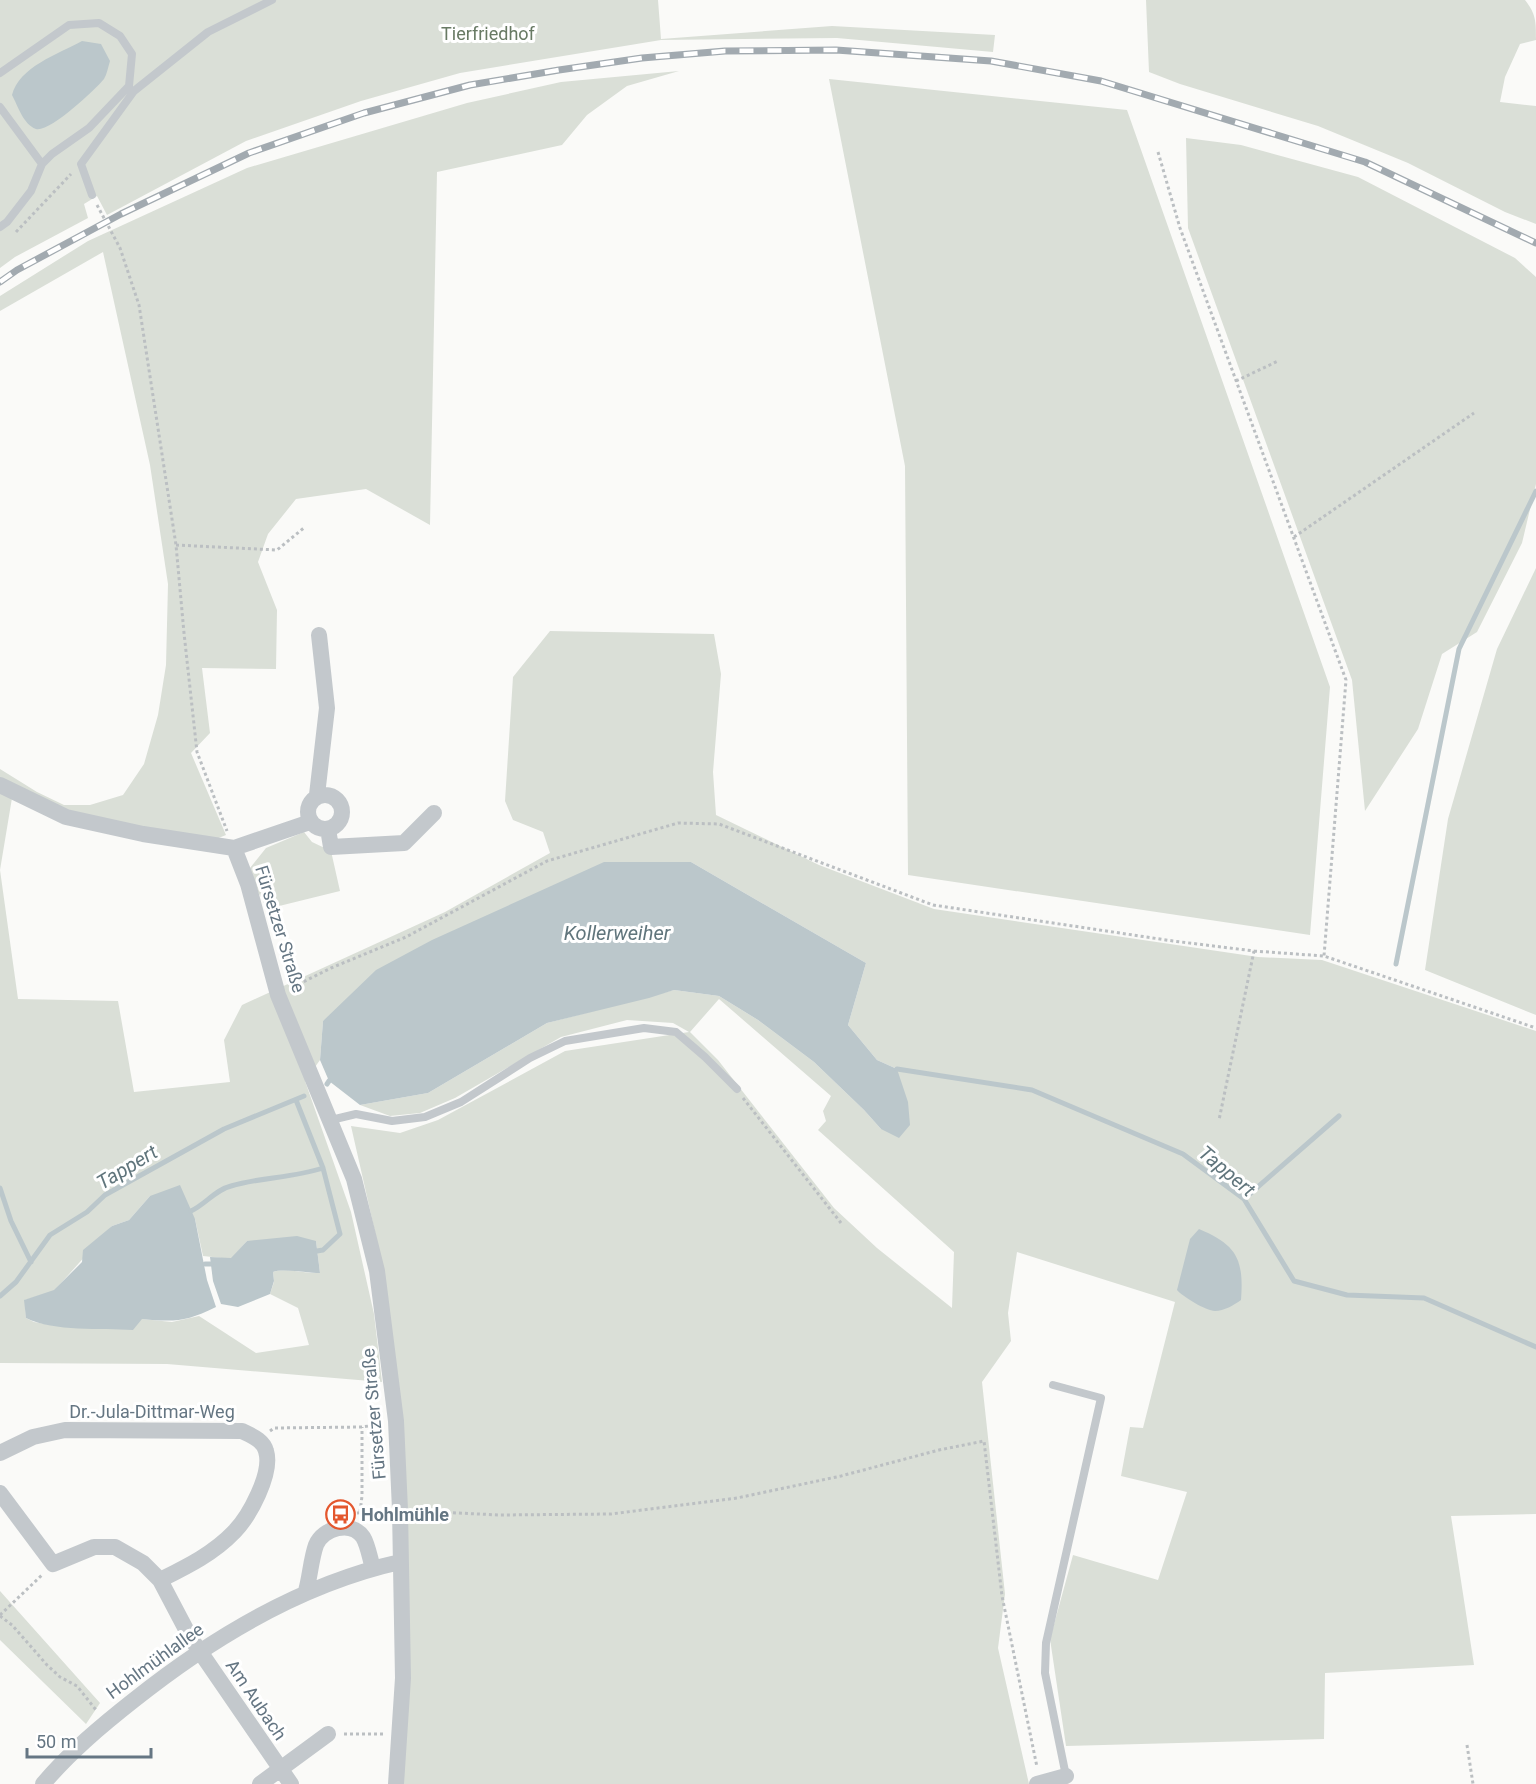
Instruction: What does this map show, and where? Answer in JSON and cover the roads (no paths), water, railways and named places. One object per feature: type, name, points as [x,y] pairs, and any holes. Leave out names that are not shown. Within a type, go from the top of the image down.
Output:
[{"type":"street","points":[[318,795],[327,708],[319,635]]},
{"type":"street","name":"Fürsetzer Straße","points":[[0,785],[66,818],[142,834],[234,848],[310,822]]},
{"type":"street","points":[[328,794],[336,798],[341,807],[340,819],[335,825],[328,829],[315,826],[310,822],[308,808],[311,800],[318,795],[328,794]]},
{"type":"street","points":[[328,829],[331,847],[404,843],[434,813]]},
{"type":"street","name":"Fürsetzer Straße","points":[[234,848],[248,884],[279,995],[354,1179],[377,1271],[396,1421],[403,1678],[396,1784]]},
{"type":"street","name":"Dr.-Jula-Dittmar-Weg","points":[[0,1454],[33,1437],[65,1430],[242,1431],[259,1439],[266,1452],[266,1470],[250,1511],[234,1532],[198,1561],[160,1580]]},
{"type":"street","points":[[0,1493],[53,1564],[94,1547],[115,1546],[143,1563],[160,1580],[199,1651]]},
{"type":"street","points":[[306,1591],[316,1545],[324,1535],[335,1528],[347,1527],[357,1531],[363,1538],[373,1568]]},
{"type":"street","name":"Hohlmühlallee","points":[[43,1784],[104,1723],[199,1651],[306,1591],[373,1568],[400,1562]]},
{"type":"street","name":"Am Aubach","points":[[199,1651],[286,1777]]},
{"type":"street","name":"Am Aubach","points":[[260,1784],[286,1777],[328,1734]]},
{"type":"street","points":[[1039,1784],[1066,1776]]},
{"type":"lane","points":[[0,227],[8,222],[31,191],[42,164],[52,154],[89,128],[131,88],[208,32],[272,0]]},
{"type":"lane","points":[[0,73],[69,25],[99,23],[120,36],[132,54],[131,88],[81,164],[92,195]]},
{"type":"lane","points":[[0,107],[42,164]]},
{"type":"lane","points":[[331,1120],[356,1114],[392,1121],[425,1117],[461,1102],[530,1058],[565,1041],[644,1028],[676,1032],[705,1057],[736,1089]]},
{"type":"lane","points":[[1053,1385],[1101,1398],[1046,1643],[1045,1673],[1066,1776]]},
{"type":"water","points":[[82,41],[101,44],[110,61],[104,79],[61,118],[42,128],[31,127],[21,114],[12,95],[16,85],[41,62]]},
{"type":"water","name":"Kollerweiher","points":[[604,862],[691,862],[866,963],[848,1025],[877,1060],[897,1069],[908,1102],[910,1125],[899,1138],[881,1129],[814,1062],[758,1020],[719,996],[674,990],[547,1023],[428,1093],[360,1105],[329,1081],[320,1060],[323,1021],[376,970],[432,940]]},
{"type":"water","points":[[180,1185],[195,1219],[207,1280],[216,1307],[180,1320],[142,1319],[133,1330],[50,1326],[26,1318],[24,1300],[54,1290],[82,1262],[83,1250],[112,1226],[129,1220],[150,1196]]},
{"type":"water","points":[[1199,1229],[1230,1248],[1239,1264],[1241,1300],[1222,1310],[1206,1309],[1177,1290],[1190,1239]]},
{"type":"water","points":[[297,1236],[316,1241],[320,1273],[273,1272],[274,1281],[270,1294],[238,1307],[221,1304],[213,1281],[210,1257],[231,1258],[247,1241]]},
{"type":"waterway","points":[[1396,964],[1459,649],[1536,491]]},
{"type":"waterway","name":"Tappert","points":[[897,1069],[1032,1090],[1183,1154],[1244,1199],[1294,1281],[1347,1295],[1424,1298],[1536,1347]]},
{"type":"waterway","name":"Tappert","points":[[0,1296],[16,1282],[50,1235],[87,1212],[105,1195],[224,1129],[304,1096]]},
{"type":"waterway","name":"Tappert","points":[[191,1211],[231,1186],[323,1168],[296,1100]]},
{"type":"waterway","points":[[1244,1199],[1339,1116]]},
{"type":"waterway","points":[[317,1251],[323,1250],[340,1234],[323,1168]]},
{"type":"waterway","points":[[0,1188],[11,1221],[31,1262]]},
{"type":"waterway","points":[[205,1264],[211,1264]]},
{"type":"railway","points":[[0,282],[17,270],[121,214],[249,153],[364,113],[470,85],[642,58],[725,51],[836,50],[991,61],[1101,81],[1365,162],[1536,243]]},
{"type":"place","name":"Hohlmühle","points":[[340,1515]]},
{"type":"park label","name":"Tierfriedhof","points":[[488,34]]}]
